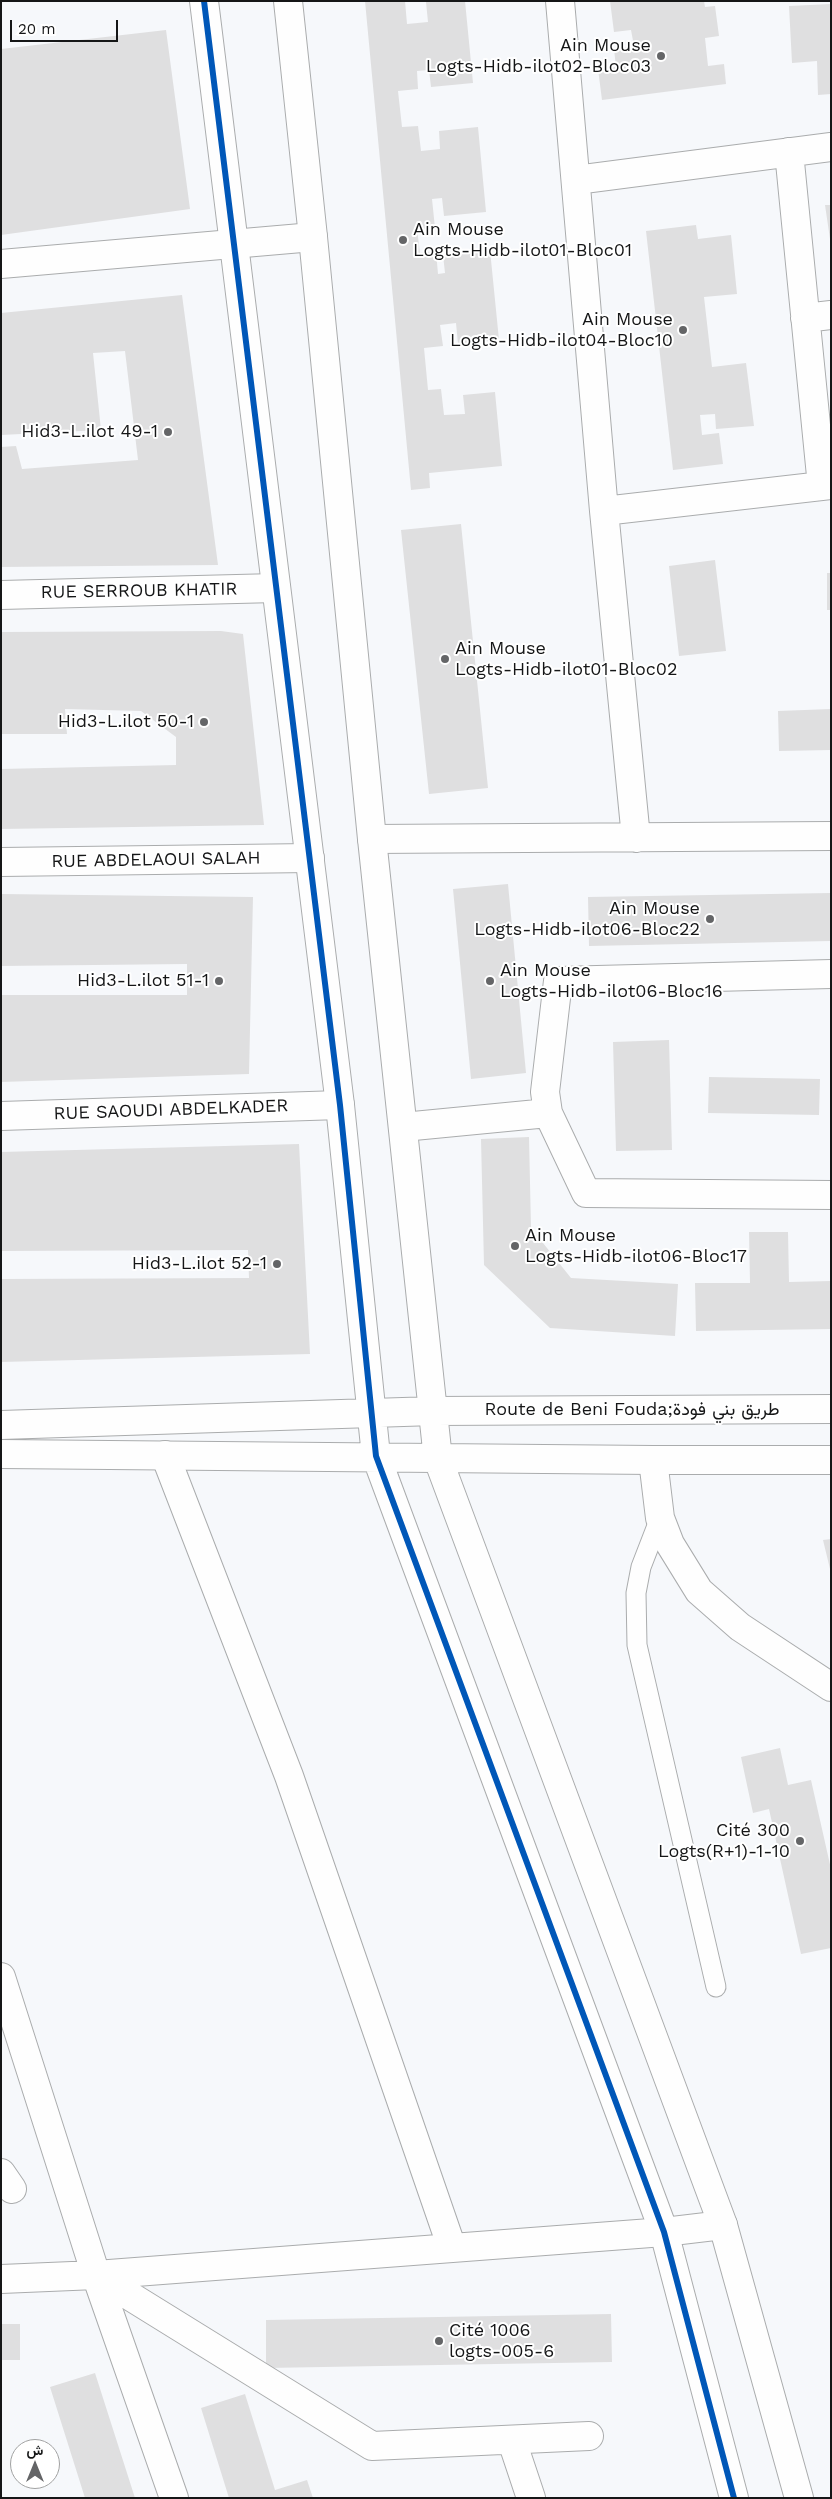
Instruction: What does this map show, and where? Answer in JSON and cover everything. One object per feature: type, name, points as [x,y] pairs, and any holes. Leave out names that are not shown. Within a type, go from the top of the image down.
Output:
[{"type":"street","points":[[204,1],[236,244],[276,588],[340,1105],[376,1456],[664,2232],[734,2498]]},
{"type":"street","points":[[288,1],[372,840],[438,1459],[723,2225],[798,2498]]},
{"type":"street","points":[[560,1],[604,512],[636,838]]},
{"type":"street","points":[[576,180],[831,147]]},
{"type":"street","points":[[604,512],[826,485],[818,316],[789,152]]},
{"type":"street","points":[[1,264],[313,237]]},
{"type":"street","name":"RUE SERROUB KHATIR","points":[[1,595],[276,588]]},
{"type":"street","points":[[372,840],[831,836]]},
{"type":"street","name":"RUE ABDELAOUI SALAH","points":[[1,862],[310,858]]},
{"type":"street","points":[[831,974],[558,982],[545,1092],[548,1113],[586,1193],[831,1195]]},
{"type":"street","name":"RUE SAOUDI ABDELKADER","points":[[1,1116],[340,1105]]},
{"type":"street","points":[[403,1127],[548,1113]]},
{"type":"street","name":"Route de Beni Fouda;طريق بني فودة","points":[[1,1425],[434,1411],[831,1409]]},
{"type":"street","points":[[1,1454],[376,1456],[438,1459],[831,1460]]},
{"type":"street","points":[[165,1455],[289,1776],[452,2248]]},
{"type":"street","points":[[653,1460],[660,1518],[670,1544],[683,1568],[699,1591],[718,1610],[740,1627],[831,1687]]},
{"type":"street","points":[[1,1977],[96,2274],[174,2498]]},
{"type":"street","points":[[1,2279],[96,2274],[452,2248],[664,2232],[723,2225]]},
{"type":"street","points":[[96,2274],[372,2446],[589,2436]]},
{"type":"street","points":[[512,2441],[531,2498]]},
{"type":"lane","points":[[660,1518],[641,1567],[636,1593],[637,1645],[716,1987]]},
{"type":"building","name":"Ain Mouse Logts-Hidb-ilot01-Bloc01","points":[[365,1],[405,1],[407,24],[428,22],[426,2],[465,1],[473,83],[431,87],[429,70],[417,71],[418,89],[398,91],[402,127],[418,126],[421,151],[440,149],[439,131],[478,127],[486,212],[444,216],[442,198],[432,199],[435,228],[417,229],[420,253],[436,251],[438,274],[445,273],[443,255],[490,250],[499,340],[458,344],[456,323],[440,325],[443,346],[424,348],[428,390],[441,389],[444,415],[465,414],[463,395],[495,392],[502,466],[429,473],[430,488],[411,490]]},
{"type":"building","name":"Ain Mouse Logts-Hidb-ilot02-Bloc03","points":[[610,1],[704,1],[705,7],[715,6],[719,36],[705,38],[708,66],[724,64],[726,84],[602,100],[598,69],[616,67],[614,49],[634,46],[631,30],[614,32]]},
{"type":"building","points":[[831,4],[831,94],[818,95],[817,61],[792,63],[789,6]]},
{"type":"building","points":[[166,30],[190,209],[1,235],[1,49]]},
{"type":"building","points":[[825,205],[831,205],[831,239],[830,239]]},
{"type":"building","name":"Ain Mouse Logts-Hidb-ilot04-Bloc10","points":[[696,225],[698,239],[731,235],[737,294],[704,297],[712,367],[746,363],[754,426],[716,429],[715,414],[700,415],[702,435],[719,433],[723,464],[673,470],[646,231]]},
{"type":"building","name":"Hid3-L.ilot 49-1","points":[[182,295],[218,565],[1,567],[1,447],[16,446],[22,469],[138,460],[125,351],[93,353],[101,430],[1,435],[1,313]]},
{"type":"building","name":"Ain Mouse Logts-Hidb-ilot01-Bloc02","points":[[461,524],[488,788],[429,794],[401,530]]},
{"type":"building","points":[[715,560],[726,651],[679,656],[669,566]]},
{"type":"building","points":[[827,573],[831,573],[831,610],[827,610]]},
{"type":"building","name":"Hid3-L.ilot 50-1","points":[[221,631],[243,634],[264,825],[1,829],[1,769],[176,765],[176,737],[141,711],[65,709],[67,734],[1,734],[1,632]]},
{"type":"building","points":[[831,709],[831,750],[779,751],[778,711]]},
{"type":"building","name":"Ain Mouse Logts-Hidb-ilot06-Bloc16","points":[[508,884],[526,1073],[471,1079],[453,889]]},
{"type":"building","name":"Ain Mouse Logts-Hidb-ilot06-Bloc22","points":[[831,893],[831,941],[589,946],[588,897]]},
{"type":"building","name":"Hid3-L.ilot 51-1","points":[[1,894],[253,897],[249,1074],[1,1082],[1,995],[187,995],[187,964],[1,966]]},
{"type":"building","points":[[669,1040],[672,1150],[616,1151],[613,1042]]},
{"type":"building","points":[[709,1077],[820,1079],[819,1115],[708,1113]]},
{"type":"building","name":"Ain Mouse Logts-Hidb-ilot06-Bloc17","points":[[529,1137],[531,1228],[571,1278],[678,1284],[675,1336],[550,1328],[484,1265],[481,1139]]},
{"type":"building","name":"Hid3-L.ilot 52-1","points":[[299,1144],[310,1354],[1,1362],[1,1279],[249,1278],[248,1250],[1,1251],[1,1152]]},
{"type":"building","points":[[749,1232],[788,1232],[789,1282],[831,1281],[831,1329],[696,1331],[695,1283],[750,1283]]},
{"type":"building","points":[[831,1539],[831,1569],[830,1569],[823,1540]]},
{"type":"building","name":"Cité 300 Logts(R+1)-1-10","points":[[780,1748],[788,1785],[811,1780],[831,1869],[831,1948],[801,1954],[769,1809],[753,1813],[741,1757]]},
{"type":"building","name":"Cité 1006 logts-005-6","points":[[611,2314],[612,2362],[266,2368],[266,2320]]},
{"type":"building","points":[[1,2324],[20,2324],[20,2360],[1,2360]]},
{"type":"building","points":[[95,2373],[135,2498],[85,2498],[50,2387]]},
{"type":"building","points":[[245,2394],[275,2490],[307,2480],[313,2498],[229,2498],[201,2408]]},
{"type":"cycle path","points":[[204,1],[340,1105],[376,1456],[664,2232],[734,2498]]},
{"type":"place","name":"Ain Mouse Logts-Hidb-ilot02-Bloc03","points":[[661,56]]},
{"type":"place","name":"Ain Mouse Logts-Hidb-ilot01-Bloc01","points":[[403,240]]},
{"type":"place","name":"Ain Mouse Logts-Hidb-ilot04-Bloc10","points":[[683,330]]},
{"type":"place","name":"Hid3-L.ilot 49-1","points":[[168,432]]},
{"type":"place","name":"Ain Mouse Logts-Hidb-ilot01-Bloc02","points":[[445,659]]},
{"type":"place","name":"Hid3-L.ilot 50-1","points":[[204,722]]},
{"type":"place","name":"Ain Mouse Logts-Hidb-ilot06-Bloc22","points":[[710,919]]},
{"type":"place","name":"Hid3-L.ilot 51-1","points":[[219,981]]},
{"type":"place","name":"Ain Mouse Logts-Hidb-ilot06-Bloc16","points":[[490,981]]},
{"type":"place","name":"Ain Mouse Logts-Hidb-ilot06-Bloc17","points":[[515,1246]]},
{"type":"place","name":"Hid3-L.ilot 52-1","points":[[277,1264]]},
{"type":"place","name":"Cité 300 Logts(R+1)-1-10","points":[[800,1841]]},
{"type":"place","name":"Cité 1006 logts-005-6","points":[[439,2341]]}]
